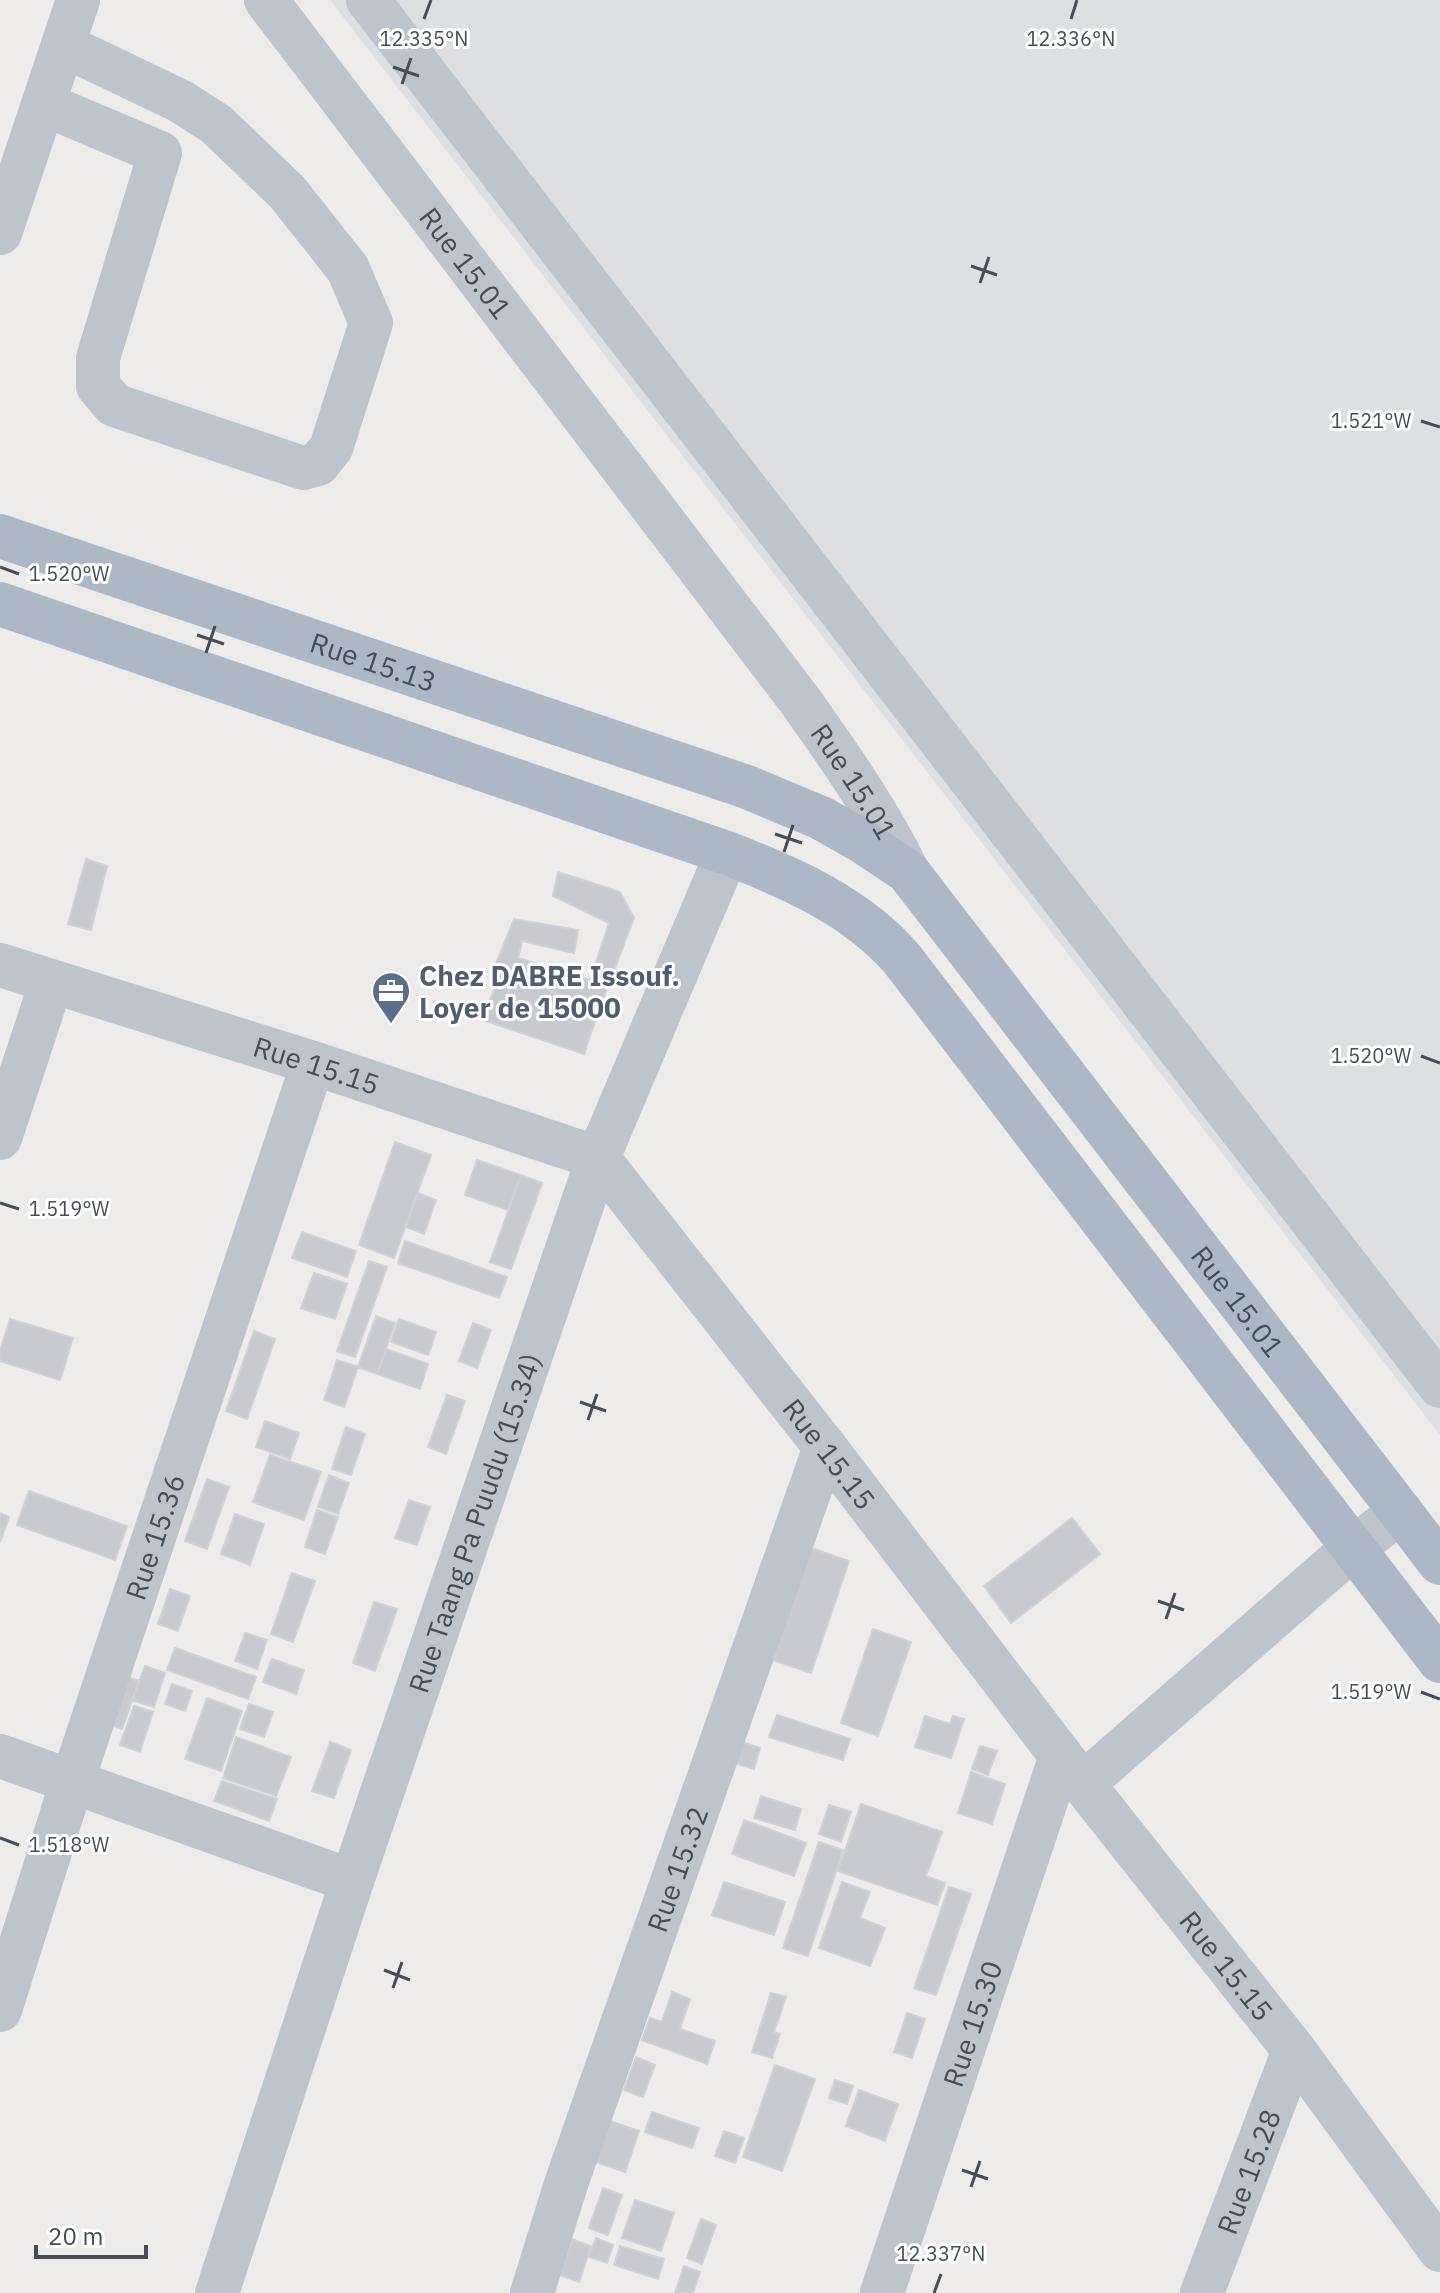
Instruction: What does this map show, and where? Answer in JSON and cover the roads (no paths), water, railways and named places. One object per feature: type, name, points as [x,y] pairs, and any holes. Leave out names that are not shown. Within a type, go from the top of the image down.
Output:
[{"type":"main road","name":"Rue 15.13","points":[[0,536],[747,787],[821,818],[908,872]]},
{"type":"main road","points":[[0,604],[727,853]]},
{"type":"main road","name":"Rue 15.01","points":[[727,853],[814,890],[887,942],[1440,1661]]},
{"type":"main road","name":"Rue 15.01","points":[[908,872],[1440,1563]]},
{"type":"street","points":[[0,233],[78,0]]},
{"type":"street","name":"Rue 15.01","points":[[266,0],[801,702],[860,784],[908,872]]},
{"type":"street","points":[[368,0],[1440,1386]]},
{"type":"street","points":[[63,45],[180,101],[216,124],[287,192],[348,269],[371,323],[331,448],[318,464],[303,468],[114,405],[98,386],[98,358],[160,153],[180,101]]},
{"type":"street","points":[[44,104],[160,153]]},
{"type":"street","name":"Rue Taang Pa Puudu (15.34)","points":[[217,2293],[352,1881],[598,1158],[727,853]]},
{"type":"street","name":"Rue 15.15","points":[[0,965],[313,1063],[598,1158],[1294,2050],[1440,2250]]},
{"type":"street","points":[[0,1138],[51,983]]},
{"type":"street","name":"Rue 15.36","points":[[0,2010],[72,1782],[313,1063]]},
{"type":"street","name":"Rue 15.32","points":[[532,2293],[566,2184],[825,1447]]},
{"type":"street","points":[[1072,1769],[1401,1512]]},
{"type":"street","points":[[0,1756],[352,1881]]},
{"type":"street","name":"Rue 15.30","points":[[882,2293],[1072,1769]]},
{"type":"street","name":"Rue 15.28","points":[[1202,2293],[1294,2050]]},
{"type":"place","name":"Chez DABRE Issouf. Loyer de 15000","points":[[391,1025]]}]
